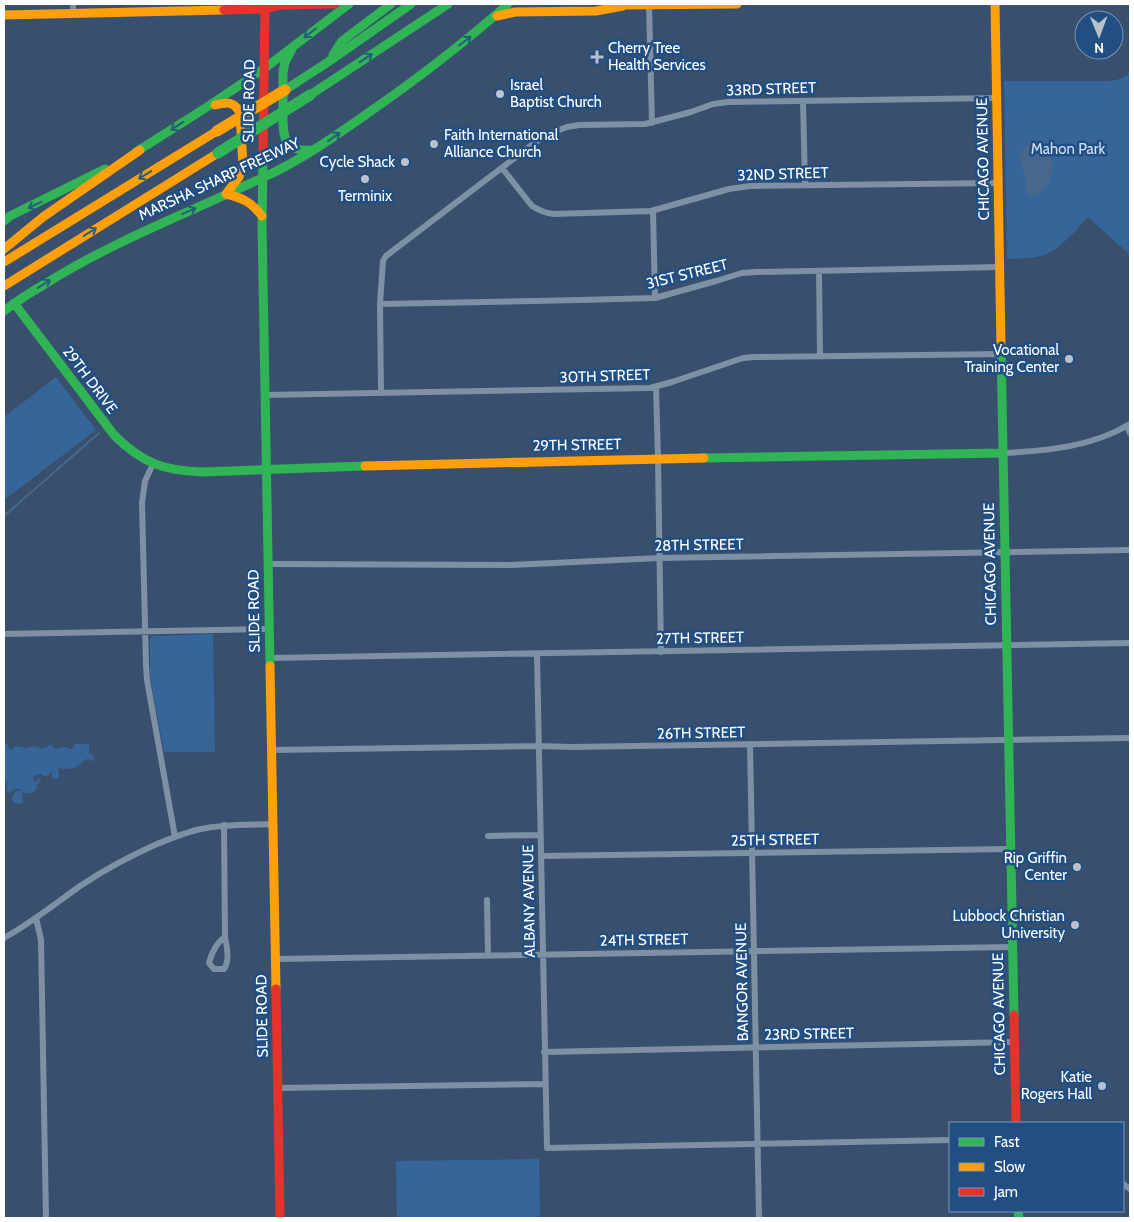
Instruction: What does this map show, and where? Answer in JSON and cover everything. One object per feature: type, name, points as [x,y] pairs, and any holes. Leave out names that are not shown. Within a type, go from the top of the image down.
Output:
[{"type":"main road","points":[[4,15],[73,9],[335,4]]},
{"type":"main road","points":[[4,249],[42,217],[265,68],[349,4]]},
{"type":"main road","points":[[328,62],[342,41],[391,4]]},
{"type":"main road","points":[[4,262],[328,62],[411,4]]},
{"type":"main road","name":"MARSHA SHARP FREEWAY","points":[[4,286],[310,95],[448,4]]},
{"type":"main road","name":"MARSHA SHARP FREEWAY","points":[[4,311],[84,260],[263,178],[318,148],[401,90],[475,33],[508,4]]},
{"type":"main road","points":[[608,4],[623,6]]},
{"type":"main road","points":[[493,17],[515,12],[596,11],[649,4],[734,4]]},
{"type":"main road","name":"CHICAGO AVENUE","points":[[995,4],[1016,1122]]},
{"type":"main road","name":"SLIDE ROAD","points":[[265,6],[262,216],[280,1218]]},
{"type":"main road","points":[[293,46],[285,62],[283,72],[283,134],[292,148],[298,151],[318,148]]},
{"type":"main road","points":[[207,107],[227,102],[237,107],[240,113],[243,166],[242,173],[226,194],[244,198],[253,204],[262,216]]},
{"type":"main road","points":[[4,221],[10,216],[83,181],[140,150]]},
{"type":"main road","name":"29TH DRIVE","points":[[14,303],[114,435],[130,450],[153,464]]},
{"type":"main road","name":"29TH STREET","points":[[153,464],[174,470],[193,471],[787,455],[1003,453]]},
{"type":"street","points":[[649,4],[652,122]]},
{"type":"street","name":"33RD STREET","points":[[381,393],[380,304],[383,261],[386,256],[549,134],[567,127],[579,125],[646,124],[713,104],[728,102],[997,98]]},
{"type":"street","points":[[803,101],[805,185]]},
{"type":"street","name":"32ND STREET","points":[[502,168],[532,206],[545,213],[554,214],[653,211],[729,189],[750,186],[999,183]]},
{"type":"street","points":[[653,211],[654,298]]},
{"type":"street","name":"31ST STREET","points":[[380,304],[654,298],[742,273],[1000,267]]},
{"type":"street","points":[[819,271],[820,356]]},
{"type":"street","name":"30TH STREET","points":[[265,395],[656,387],[743,358],[1002,354]]},
{"type":"street","points":[[656,387],[661,652]]},
{"type":"street","points":[[1003,453],[1075,446],[1105,436],[1129,425],[1130,433]]},
{"type":"street","points":[[153,464],[145,481],[142,503],[144,632],[147,680],[175,837]]},
{"type":"street","name":"28TH STREET","points":[[268,564],[511,565],[660,558],[1130,550]]},
{"type":"street","points":[[4,634],[269,628]]},
{"type":"street","name":"27TH STREET","points":[[270,658],[1130,643]]},
{"type":"street","name":"ALBANY AVENUE","points":[[537,654],[547,1148],[758,1144]]},
{"type":"street","name":"26TH STREET","points":[[272,750],[539,746],[571,748],[1130,738]]},
{"type":"street","name":"BANGOR AVENUE","points":[[750,744],[759,1218]]},
{"type":"street","points":[[4,938],[82,885],[132,855],[175,837],[201,829],[274,824]]},
{"type":"street","points":[[224,826],[225,937],[227,954],[226,967],[221,970],[214,970],[210,966],[209,960],[220,940],[225,937]]},
{"type":"street","points":[[488,836],[540,835]]},
{"type":"street","name":"25TH STREET","points":[[541,856],[1010,848]]},
{"type":"street","points":[[487,900],[488,955]]},
{"type":"street","points":[[36,918],[41,940],[46,1218]]},
{"type":"street","name":"24TH STREET","points":[[276,959],[1012,947]]},
{"type":"street","name":"23RD STREET","points":[[544,1052],[1014,1042]]},
{"type":"street","points":[[278,1088],[545,1084]]},
{"type":"street","points":[[758,1144],[949,1140]]},
{"type":"green space","name":"Mahon Park","points":[[1130,73],[1130,255],[1088,217],[1068,238],[1052,251],[1037,257],[1007,259],[1004,81],[1110,81]]},
{"type":"green space","points":[[56,377],[96,430],[4,500],[4,417]]},
{"type":"green space","points":[[213,634],[215,752],[164,752],[150,677],[150,638],[153,636]]},
{"type":"green space","points":[[7,743],[10,750],[15,746],[26,748],[33,746],[42,749],[51,744],[55,749],[66,747],[72,749],[75,744],[87,744],[89,746],[89,753],[93,755],[95,760],[86,759],[70,769],[58,768],[59,777],[57,779],[52,777],[52,771],[49,775],[35,775],[33,777],[34,781],[38,778],[41,781],[40,783],[37,784],[37,788],[32,793],[23,792],[23,803],[19,804],[13,802],[12,797],[16,790],[19,792],[21,790],[16,788],[9,793],[6,781],[4,781],[4,744]]},
{"type":"green space","points":[[539,1159],[540,1215],[536,1218],[397,1218],[396,1161]]},
{"type":"shaded area","points":[[1029,143],[1041,145],[1049,152],[1052,161],[1052,172],[1048,182],[1043,191],[1035,196],[1026,195],[1025,177],[1020,162],[1021,153]]},
{"type":"waterway","points":[[4,516],[99,433]]},
{"type":"traffic: fast","points":[[136,152],[265,68],[349,4]]},
{"type":"traffic: fast","points":[[333,55],[342,41],[391,4]]},
{"type":"traffic: fast","points":[[285,90],[411,4]]},
{"type":"traffic: fast","points":[[310,95],[448,4]]},
{"type":"traffic: fast","points":[[4,311],[35,290],[97,254],[235,191],[303,156],[342,131],[422,74],[508,4]]},
{"type":"traffic: fast","points":[[292,49],[285,62],[283,72],[284,132],[289,144],[294,148],[312,150]]},
{"type":"traffic: fast","points":[[218,153],[310,95]]},
{"type":"traffic: fast","points":[[263,157],[262,224],[270,666]]},
{"type":"traffic: fast","points":[[4,221],[10,216],[105,169]]},
{"type":"traffic: fast","points":[[14,303],[114,435],[124,445],[154,464],[177,470],[203,472],[365,466]]},
{"type":"traffic: fast","points":[[1001,347],[1014,1015]]},
{"type":"traffic: fast","points":[[704,458],[1003,453]]},
{"type":"traffic: fast","points":[[1018,1212],[1019,1218]]},
{"type":"traffic: slow","points":[[619,5],[737,4]]},
{"type":"traffic: slow","points":[[995,4],[1001,347]]},
{"type":"traffic: slow","points":[[497,16],[515,12],[596,11],[623,6]]},
{"type":"traffic: slow","points":[[4,15],[224,10]]},
{"type":"traffic: slow","points":[[217,131],[285,90]]},
{"type":"traffic: slow","points":[[215,105],[230,103],[240,113],[243,166],[239,177],[226,194],[246,201],[262,216]]},
{"type":"traffic: slow","points":[[4,262],[217,131]]},
{"type":"traffic: slow","points":[[4,249],[43,217],[140,150]]},
{"type":"traffic: slow","points":[[4,286],[218,153]]},
{"type":"traffic: slow","points":[[365,466],[704,458]]},
{"type":"traffic: slow","points":[[270,666],[276,989]]},
{"type":"traffic: jam","points":[[263,157],[265,4]]},
{"type":"traffic: jam","points":[[224,10],[265,9],[281,5],[335,4]]},
{"type":"traffic: jam","points":[[276,989],[280,1218]]},
{"type":"traffic: jam","points":[[1014,1015],[1016,1122]]},
{"type":"place","name":"Cherry Tree Health Services","points":[[597,57]]},
{"type":"place","name":"Israel Baptist Church","points":[[500,94]]},
{"type":"place","name":"Faith International Alliance Church","points":[[434,144]]},
{"type":"place","name":"Cycle Shack","points":[[405,162]]},
{"type":"place","name":"Terminix","points":[[365,179]]},
{"type":"place","name":"Vocational Training Center","points":[[1069,359]]},
{"type":"place","name":"Rip Griffin Center","points":[[1077,867]]},
{"type":"place","name":"Lubbock Christian University","points":[[1075,925]]},
{"type":"place","name":"Katie Rogers Hall","points":[[1102,1086]]}]
